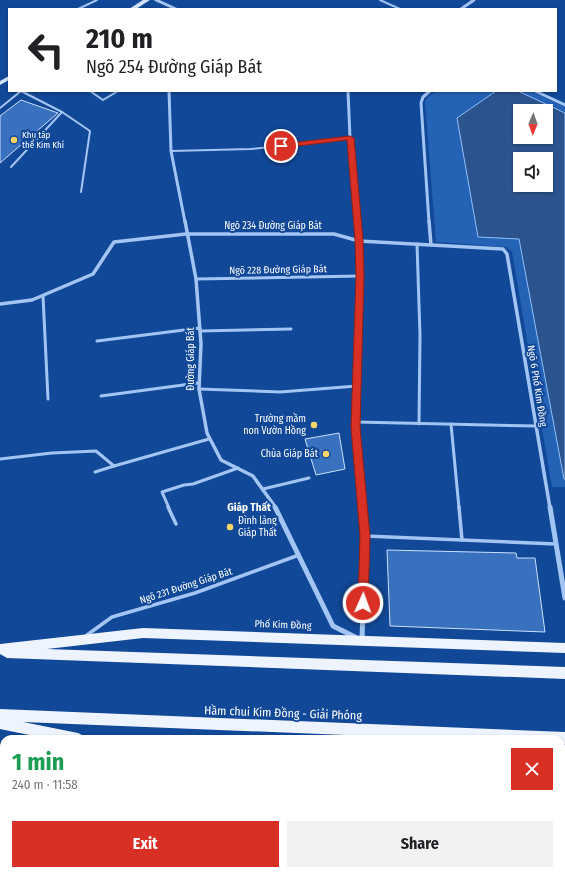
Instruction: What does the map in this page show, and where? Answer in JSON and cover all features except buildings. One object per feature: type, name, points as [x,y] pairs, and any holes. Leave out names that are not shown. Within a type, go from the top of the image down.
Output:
[{"type":"main road","points":[[134,8],[147,0]]},
{"type":"main road","name":"Phố Kim Đồng","points":[[0,649],[142,633],[565,648]]},
{"type":"main road","points":[[0,653],[565,673]]},
{"type":"main road","name":"Hầm chui Kim Đồng - Giải Phóng","points":[[0,715],[491,735]]},
{"type":"main road","points":[[0,723],[58,735]]},
{"type":"street","points":[[156,0],[174,8]]},
{"type":"street","points":[[462,8],[473,0]]},
{"type":"street","name":"Đường Giáp Bát","points":[[168,92],[171,152],[196,279],[202,344],[198,383],[209,439],[221,460],[253,476],[275,506],[333,626],[362,641]]},
{"type":"street","points":[[348,92],[350,138],[359,240],[360,276],[356,422],[365,536],[362,641]]},
{"type":"street","points":[[429,92],[423,97],[420,103],[431,245]]},
{"type":"street","points":[[537,92],[565,105]]},
{"type":"street","name":"Ngõ 234 Đường Giáp Bát","points":[[43,296],[93,274],[114,242],[186,234],[334,234],[359,240]]},
{"type":"street","name":"Ngõ 6 Phố Kim Đồng","points":[[359,240],[503,249],[508,254],[565,598]]},
{"type":"street","points":[[0,304],[32,300],[43,296]]},
{"type":"lane","points":[[80,8],[97,0]]},
{"type":"lane","points":[[380,0],[398,8]]},
{"type":"lane","points":[[0,108],[20,92]]},
{"type":"lane","points":[[23,92],[62,112],[90,131],[81,192]]},
{"type":"lane","points":[[91,92],[103,100],[116,92]]},
{"type":"lane","points":[[11,167],[62,112]]},
{"type":"lane","points":[[171,152],[251,150],[350,138]]},
{"type":"lane","points":[[417,244],[420,335],[419,424]]},
{"type":"lane","name":"Ngõ 228 Đường Giáp Bát","points":[[196,279],[360,276]]},
{"type":"lane","points":[[43,296],[48,399]]},
{"type":"lane","points":[[97,341],[200,330],[291,329]]},
{"type":"lane","points":[[100,396],[198,383]]},
{"type":"lane","points":[[199,388],[280,392],[357,386]]},
{"type":"lane","points":[[356,422],[536,426]]},
{"type":"lane","points":[[451,424],[462,540]]},
{"type":"lane","points":[[94,472],[209,439]]},
{"type":"lane","points":[[0,459],[52,453],[96,451],[114,466]]},
{"type":"lane","points":[[176,524],[162,492],[184,485],[193,484],[238,468]]},
{"type":"lane","points":[[263,490],[309,478]]},
{"type":"lane","points":[[365,536],[556,544]]},
{"type":"lane","name":"Ngõ 231 Đường Giáp Bát","points":[[82,640],[112,617],[195,593],[300,555]]},
{"type":"shaded area","points":[[435,92],[532,92],[565,107],[565,487],[552,487],[512,252],[506,247],[436,242],[425,102],[427,98]]},
{"type":"shaded area","points":[[495,92],[520,92],[546,104],[513,104],[513,144],[553,144],[553,107],[565,113],[565,479],[564,479],[519,239],[478,237],[457,118]]},
{"type":"place","name":"Khu tập thể Kim Khí","points":[[14,140]]},
{"type":"place","name":"Trường mầm non Vườn Hồng","points":[[314,425]]},
{"type":"place","name":"Chùa Giáp Bát","points":[[326,454]]},
{"type":"place","name":"Đình làng Giáp Thất","points":[[230,527]]},
{"type":"district","name":"Giáp Thất","points":[[249,507]]},
{"type":"route","points":[[281,146],[350,138],[359,240],[360,276],[356,427],[365,536],[363,603]]}]
